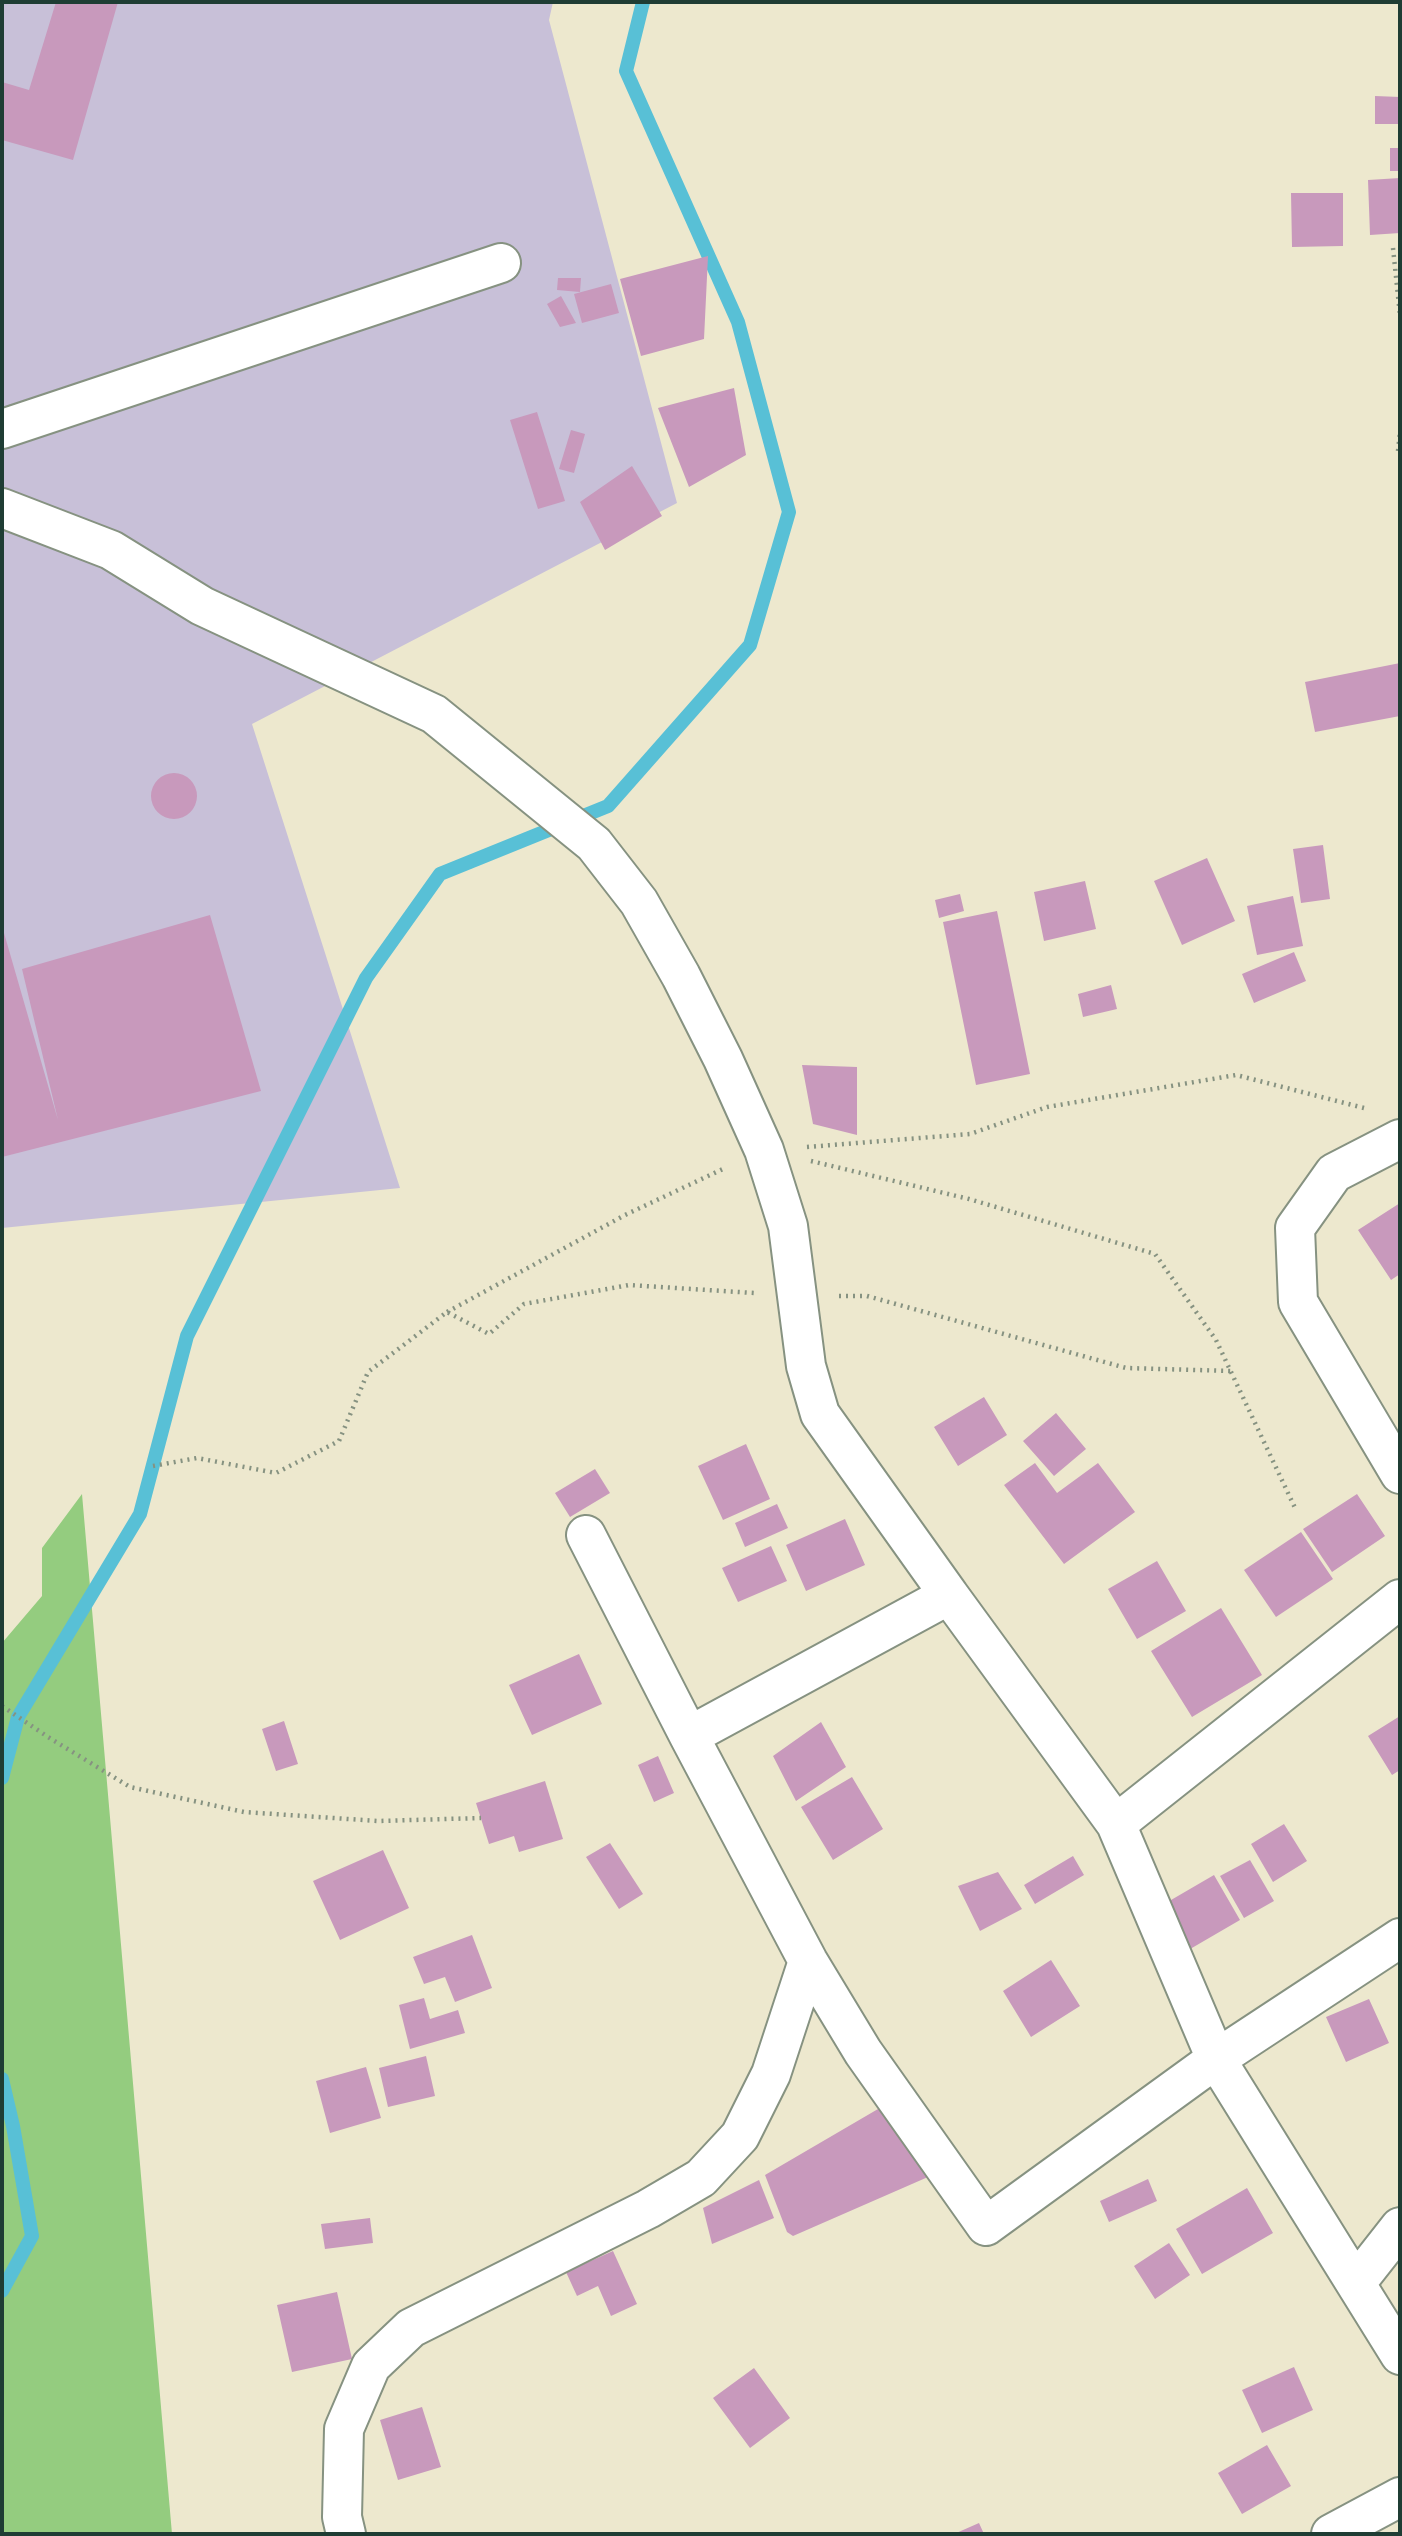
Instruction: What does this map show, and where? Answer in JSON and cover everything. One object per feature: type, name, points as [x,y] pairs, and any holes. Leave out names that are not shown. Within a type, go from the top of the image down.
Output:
[{"type":"street","points":[[2,429],[501,262]]},
{"type":"street","points":[[2,508],[111,550],[202,606],[434,714],[594,844],[639,902],[681,976],[723,1059],[764,1150],[789,1226],[806,1366],[820,1414],[1116,1824],[1216,2059],[1400,2355]]},
{"type":"street","points":[[1400,1139],[1334,1173],[1296,1228],[1298,1302],[1400,1474]]},
{"type":"street","points":[[586,1535],[808,1961],[863,2052],[986,2226],[1216,2059],[1400,1938]]},
{"type":"street","points":[[689,1736],[949,1595]]},
{"type":"street","points":[[1116,1824],[1400,1599]]},
{"type":"street","points":[[346,2534],[342,2517],[344,2429],[371,2366],[411,2328],[648,2209],[701,2178],[740,2136],[771,2074],[808,1961]]},
{"type":"street","points":[[1356,2283],[1400,2227]]},
{"type":"street","points":[[1331,2534],[1400,2497]]},
{"type":"path","points":[[1393,248],[1400,315]]},
{"type":"path","points":[[1398,451],[1400,432]]},
{"type":"path","points":[[153,1466],[197,1458],[276,1473],[339,1441],[368,1371],[446,1312],[625,1215],[764,1150],[971,1134],[1047,1107],[1236,1075],[1375,1111]]},
{"type":"path","points":[[764,1150],[969,1199],[1155,1254],[1216,1339],[1296,1510]]},
{"type":"path","points":[[446,1312],[489,1334],[524,1304],[629,1285],[797,1295],[867,1296],[1126,1368],[1231,1371]]},
{"type":"path","points":[[2,1706],[119,1780],[143,1790],[244,1812],[378,1821],[481,1818]]},
{"type":"shaded area","points":[[2,2],[553,2],[549,20],[677,503],[252,724],[400,1188],[2,1228]]},
{"type":"green space","points":[[82,1494],[172,2534],[2,2534],[2,1643],[42,1596],[42,1548]]},
{"type":"building","points":[[56,2],[118,2],[73,160],[2,140],[2,82],[29,90]]},
{"type":"building","points":[[1375,96],[1400,97],[1400,124],[1375,124]]},
{"type":"building","points":[[1390,148],[1400,148],[1400,171],[1390,171]]},
{"type":"building","points":[[1400,178],[1400,233],[1370,235],[1368,180]]},
{"type":"building","points":[[1291,193],[1343,193],[1343,246],[1292,247]]},
{"type":"building","points":[[708,256],[704,339],[641,356],[620,279]]},
{"type":"building","points":[[558,278],[581,278],[580,292],[557,290]]},
{"type":"building","points":[[611,284],[619,313],[582,323],[574,294]]},
{"type":"building","points":[[561,296],[576,323],[560,327],[547,304]]},
{"type":"building","points":[[734,388],[746,455],[689,487],[658,408]]},
{"type":"building","points":[[537,412],[565,501],[538,509],[510,420]]},
{"type":"building","points":[[571,430],[585,434],[574,473],[559,469]]},
{"type":"building","points":[[632,466],[662,516],[605,550],[580,502]]},
{"type":"building","points":[[1400,663],[1400,716],[1315,732],[1305,682]]},
{"type":"building","points":[[174,773],[190,780],[197,796],[190,812],[174,819],[158,812],[151,796],[158,780]]},
{"type":"building","points":[[1323,845],[1330,899],[1301,903],[1293,849]]},
{"type":"building","points":[[1207,858],[1235,921],[1182,945],[1154,881]]},
{"type":"building","points":[[1085,881],[1096,929],[1044,941],[1034,892]]},
{"type":"building","points":[[960,894],[964,911],[939,918],[935,900]]},
{"type":"building","points":[[1293,896],[1303,946],[1257,955],[1247,906]]},
{"type":"building","points":[[997,911],[1030,1074],[976,1085],[943,922]]},
{"type":"building","points":[[210,915],[261,1091],[2,1157],[2,926],[58,1120],[22,969]]},
{"type":"building","points":[[1294,952],[1306,981],[1254,1003],[1242,974]]},
{"type":"building","points":[[1111,985],[1117,1009],[1083,1017],[1078,994]]},
{"type":"building","points":[[802,1065],[857,1067],[857,1135],[813,1124]]},
{"type":"building","points":[[1400,1203],[1400,1274],[1391,1280],[1358,1230]]},
{"type":"building","points":[[984,1397],[1007,1435],[958,1466],[934,1427]]},
{"type":"building","points":[[1056,1413],[1086,1449],[1054,1476],[1023,1441]]},
{"type":"building","points":[[746,1444],[770,1499],[723,1520],[698,1466]]},
{"type":"building","points":[[1035,1463],[1057,1493],[1098,1463],[1135,1512],[1064,1564],[1004,1485]]},
{"type":"building","points":[[595,1469],[610,1493],[570,1517],[555,1493]]},
{"type":"building","points":[[1357,1494],[1385,1536],[1332,1572],[1303,1529]]},
{"type":"building","points":[[777,1504],[788,1528],[745,1547],[735,1523]]},
{"type":"building","points":[[845,1519],[865,1565],[806,1591],[786,1545]]},
{"type":"building","points":[[1301,1532],[1333,1579],[1276,1617],[1244,1570]]},
{"type":"building","points":[[771,1546],[787,1581],[738,1602],[722,1568]]},
{"type":"building","points":[[1157,1561],[1186,1611],[1137,1639],[1108,1589]]},
{"type":"building","points":[[1221,1608],[1262,1675],[1192,1717],[1151,1651]]},
{"type":"building","points":[[579,1654],[602,1704],[532,1735],[509,1685]]},
{"type":"building","points":[[1400,1716],[1400,1770],[1392,1775],[1368,1736]]},
{"type":"building","points":[[284,1721],[298,1764],[276,1771],[262,1729]]},
{"type":"building","points":[[821,1722],[846,1767],[796,1801],[773,1756]]},
{"type":"building","points":[[658,1756],[674,1793],[654,1802],[638,1765]]},
{"type":"building","points":[[852,1777],[883,1829],[833,1860],[801,1807]]},
{"type":"building","points":[[545,1781],[563,1839],[519,1852],[514,1836],[489,1844],[476,1803]]},
{"type":"building","points":[[1284,1824],[1307,1861],[1273,1882],[1251,1844]]},
{"type":"building","points":[[610,1843],[643,1894],[619,1909],[586,1857]]},
{"type":"building","points":[[383,1850],[409,1908],[340,1940],[313,1881]]},
{"type":"building","points":[[1073,1856],[1084,1875],[1035,1904],[1024,1885]]},
{"type":"building","points":[[1250,1860],[1274,1901],[1244,1918],[1220,1876]]},
{"type":"building","points":[[998,1872],[1022,1909],[980,1931],[958,1886]]},
{"type":"building","points":[[1214,1875],[1240,1920],[1185,1952],[1159,1907]]},
{"type":"building","points":[[472,1935],[492,1988],[455,2002],[445,1977],[424,1984],[413,1957]]},
{"type":"building","points":[[1051,1960],[1080,2006],[1031,2037],[1003,1991]]},
{"type":"building","points":[[424,1998],[430,2019],[458,2010],[465,2033],[410,2049],[399,2005]]},
{"type":"building","points":[[1369,1999],[1389,2043],[1346,2062],[1326,2017]]},
{"type":"building","points":[[426,2056],[435,2096],[388,2107],[379,2068]]},
{"type":"building","points":[[366,2067],[381,2118],[330,2133],[316,2081]]},
{"type":"building","points":[[890,2102],[928,2177],[793,2236],[787,2232],[765,2175]]},
{"type":"building","points":[[1148,2179],[1157,2201],[1109,2222],[1100,2201]]},
{"type":"building","points":[[759,2180],[774,2218],[712,2244],[703,2208]]},
{"type":"building","points":[[1247,2188],[1273,2233],[1202,2274],[1176,2229]]},
{"type":"building","points":[[370,2218],[373,2243],[325,2249],[321,2224]]},
{"type":"building","points":[[1169,2243],[1190,2275],[1155,2299],[1134,2266]]},
{"type":"building","points":[[613,2251],[637,2304],[611,2316],[598,2286],[577,2296],[566,2272]]},
{"type":"building","points":[[337,2292],[352,2359],[292,2372],[277,2305]]},
{"type":"building","points":[[1294,2367],[1313,2410],[1262,2433],[1242,2390]]},
{"type":"building","points":[[754,2368],[790,2418],[750,2448],[713,2398]]},
{"type":"building","points":[[422,2407],[441,2467],[398,2480],[380,2420]]},
{"type":"building","points":[[1267,2445],[1291,2486],[1242,2514],[1218,2473]]},
{"type":"building","points":[[979,2523],[984,2534],[954,2534]]},
{"type":"waterway","points":[[2,1778],[18,1717],[140,1514],[187,1336],[366,978],[440,874],[608,806],[750,645],[789,512],[738,322],[626,71],[643,2]]},
{"type":"waterway","points":[[2,2079],[32,2236],[2,2291]]}]
